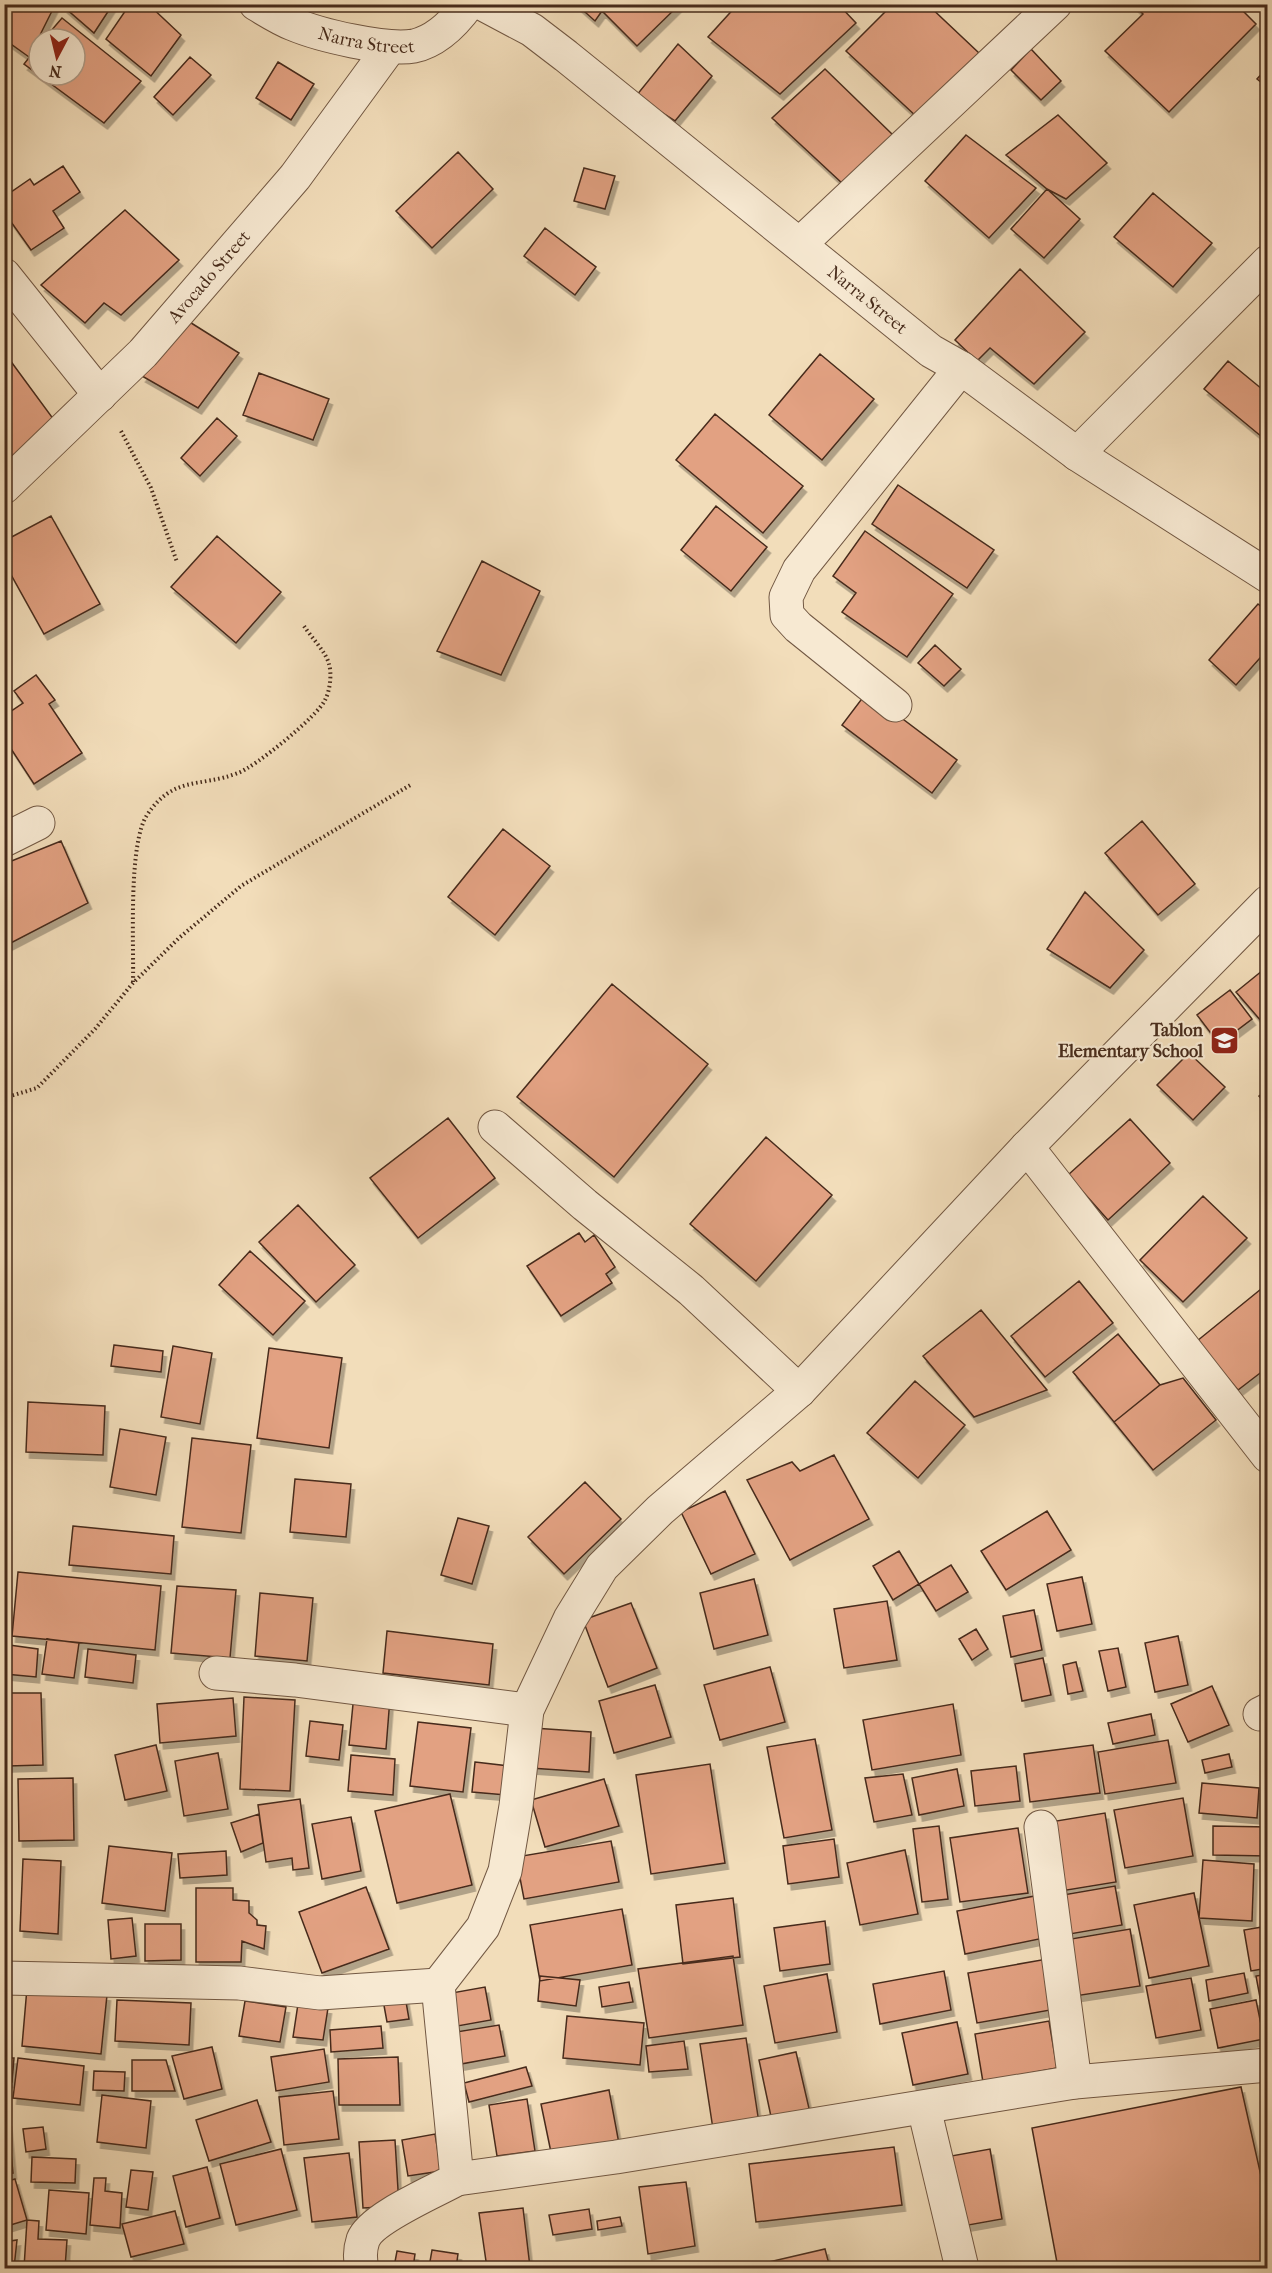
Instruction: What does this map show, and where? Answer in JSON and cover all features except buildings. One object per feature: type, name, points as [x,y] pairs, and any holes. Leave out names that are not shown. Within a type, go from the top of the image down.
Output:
[{"type":"street","name":"Narra Street","points":[[256,4],[293,24],[390,47],[416,45],[442,32],[459,17],[468,4]]},
{"type":"street","name":"Narra Street","points":[[483,4],[532,30],[801,243],[931,351],[961,368],[1077,454],[1268,576]]},
{"type":"street","points":[[801,243],[1055,4]]},
{"type":"street","name":"Avocado Street","points":[[4,487],[143,353],[295,177],[390,47]]},
{"type":"street","points":[[1077,454],[1268,262]]},
{"type":"street","points":[[4,275],[100,394]]},
{"type":"street","points":[[895,705],[798,627],[787,615],[786,597],[799,570],[961,368]]},
{"type":"street","points":[[4,840],[38,823]]},
{"type":"street","points":[[457,2179],[438,1985],[483,1927],[505,1871],[516,1806],[527,1710],[570,1619],[602,1567],[660,1510],[799,1391],[1027,1147],[1268,902]]},
{"type":"street","points":[[495,1127],[585,1205],[691,1290],[799,1391]]},
{"type":"street","points":[[1027,1147],[1268,1456]]},
{"type":"street","points":[[216,1673],[295,1680],[527,1710]]},
{"type":"street","points":[[1041,1827],[1075,2082]]},
{"type":"street","points":[[4,1978],[239,1983],[320,1993],[438,1985]]},
{"type":"street","points":[[362,2268],[360,2260],[363,2240],[374,2227],[457,2179],[616,2157],[1075,2082],[1268,2065]]},
{"type":"street","points":[[924,2108],[962,2268]]},
{"type":"path","points":[[100,394],[151,488],[177,562]]},
{"type":"path","points":[[133,983],[136,854],[145,818],[160,798],[173,788],[239,773],[258,761],[311,716],[325,701],[330,680],[329,663],[304,626]]},
{"type":"path","points":[[4,1098],[36,1088],[95,1029],[133,983],[179,938],[241,886],[412,784]]},
{"type":"place","name":"Tablon Elementary School","points":[[1224,1040]]}]
